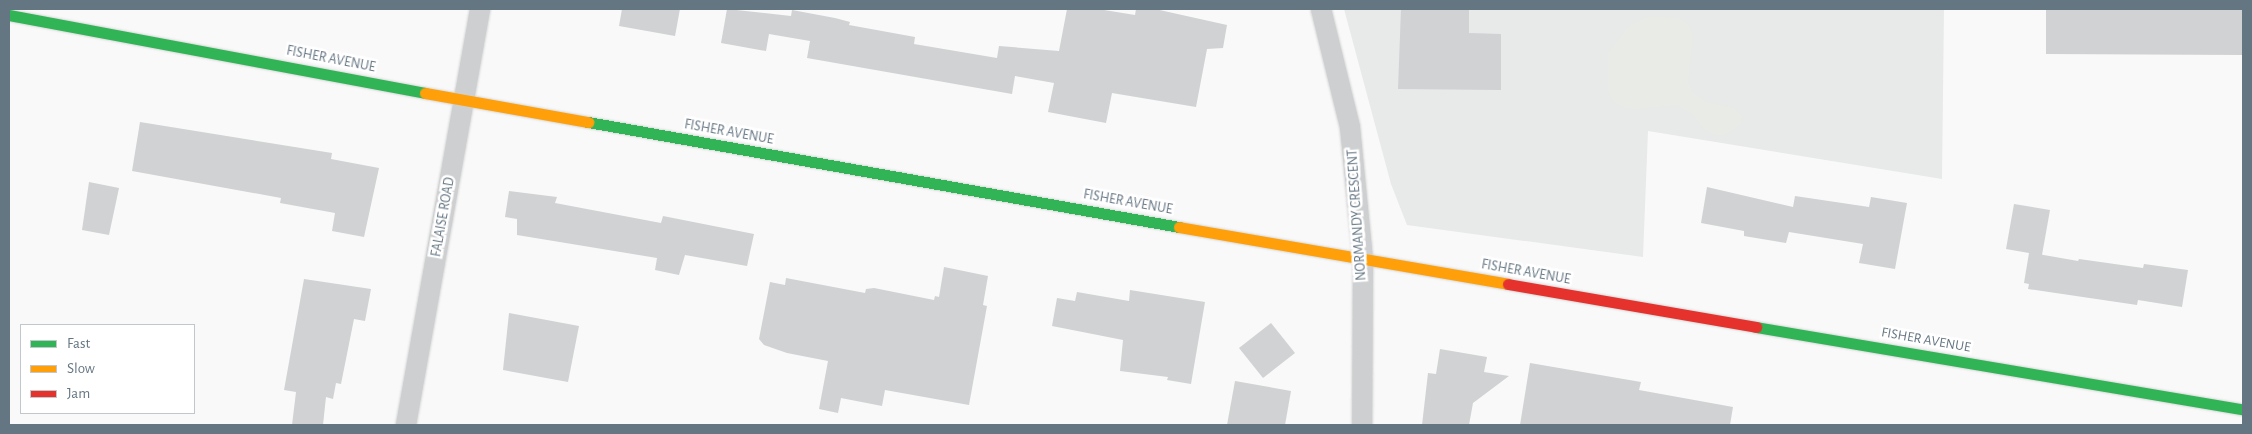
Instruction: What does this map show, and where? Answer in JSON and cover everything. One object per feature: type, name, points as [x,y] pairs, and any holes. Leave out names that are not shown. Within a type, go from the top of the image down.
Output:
[{"type":"main road","name":"FISHER AVENUE","points":[[9,15],[464,100],[1363,260],[2243,409]]},
{"type":"street","name":"FALAISE ROAD","points":[[406,425],[480,9]]},
{"type":"street","name":"NORMANDY CRESCENT","points":[[1321,9],[1350,127],[1363,260],[1362,425]]},
{"type":"shaded area","points":[[1344,9],[1944,9],[1942,179],[1648,131],[1643,257],[1407,225],[1391,184]]},
{"type":"shaded area","points":[[1648,16],[1678,18],[1688,24],[1693,36],[1688,82],[1693,93],[1706,102],[1734,108],[1742,116],[1741,124],[1725,135],[1716,135],[1704,129],[1692,114],[1677,105],[1638,109],[1625,108],[1614,102],[1608,91],[1608,53],[1628,27]]},
{"type":"building","points":[[622,9],[680,9],[675,36],[619,26]]},
{"type":"building","points":[[727,9],[791,16],[792,10],[835,18],[850,22],[849,25],[915,37],[914,44],[997,58],[999,46],[1059,51],[1067,9],[1098,9],[1135,15],[1136,9],[1155,9],[1227,25],[1223,48],[1207,49],[1196,107],[1112,93],[1106,123],[1048,112],[1054,83],[1015,76],[1012,94],[807,58],[810,41],[769,34],[766,51],[721,43]]},
{"type":"building","points":[[1401,9],[1469,9],[1469,33],[1501,34],[1501,90],[1398,89]]},
{"type":"building","points":[[2046,9],[2243,9],[2243,55],[2046,54]]},
{"type":"building","points":[[140,122],[332,153],[331,159],[379,168],[364,237],[332,231],[335,213],[280,203],[281,198],[132,171]]},
{"type":"building","points":[[89,182],[119,188],[109,235],[82,230]]},
{"type":"building","points":[[1707,187],[1793,207],[1795,196],[1869,207],[1871,197],[1907,203],[1895,269],[1859,263],[1863,244],[1789,232],[1786,243],[1744,236],[1744,231],[1701,223]]},
{"type":"building","points":[[509,191],[557,197],[555,203],[661,223],[663,216],[754,234],[747,266],[685,255],[679,275],[655,270],[657,258],[517,235],[517,219],[505,217]]},
{"type":"building","points":[[2014,204],[2050,210],[2042,255],[2143,268],[2144,264],[2188,270],[2182,307],[2138,300],[2137,305],[2028,289],[2029,284],[2024,283],[2029,253],[2006,249]]},
{"type":"building","points":[[944,267],[988,276],[983,305],[987,306],[969,405],[885,390],[882,406],[841,398],[838,413],[819,409],[828,361],[787,353],[764,345],[759,339],[770,282],[785,285],[786,278],[865,293],[866,289],[874,288],[934,300],[935,296],[939,297]]},
{"type":"building","points":[[304,279],[371,289],[365,321],[354,319],[341,384],[336,383],[333,399],[326,397],[323,425],[292,425],[296,392],[284,390]]},
{"type":"building","points":[[1130,290],[1205,302],[1191,384],[1167,380],[1168,377],[1120,371],[1123,340],[1052,326],[1057,298],[1075,301],[1077,292],[1129,301]]},
{"type":"building","points":[[509,313],[579,326],[568,382],[503,370]]},
{"type":"building","points":[[1271,323],[1295,353],[1263,378],[1239,348]]},
{"type":"building","points":[[1440,349],[1487,357],[1484,372],[1509,376],[1473,403],[1469,425],[1422,425],[1428,373],[1436,374]]},
{"type":"building","points":[[1530,363],[1641,382],[1639,390],[1733,407],[1730,425],[1520,425]]},
{"type":"building","points":[[1235,381],[1291,391],[1285,425],[1227,425]]},
{"type":"traffic: fast","points":[[9,15],[425,93]]},
{"type":"traffic: fast","points":[[588,122],[1179,227]]},
{"type":"traffic: fast","points":[[1756,327],[2243,409]]},
{"type":"traffic: slow","points":[[425,93],[588,122]]},
{"type":"traffic: slow","points":[[1179,227],[1508,284]]},
{"type":"traffic: jam","points":[[1508,284],[1756,327]]}]
